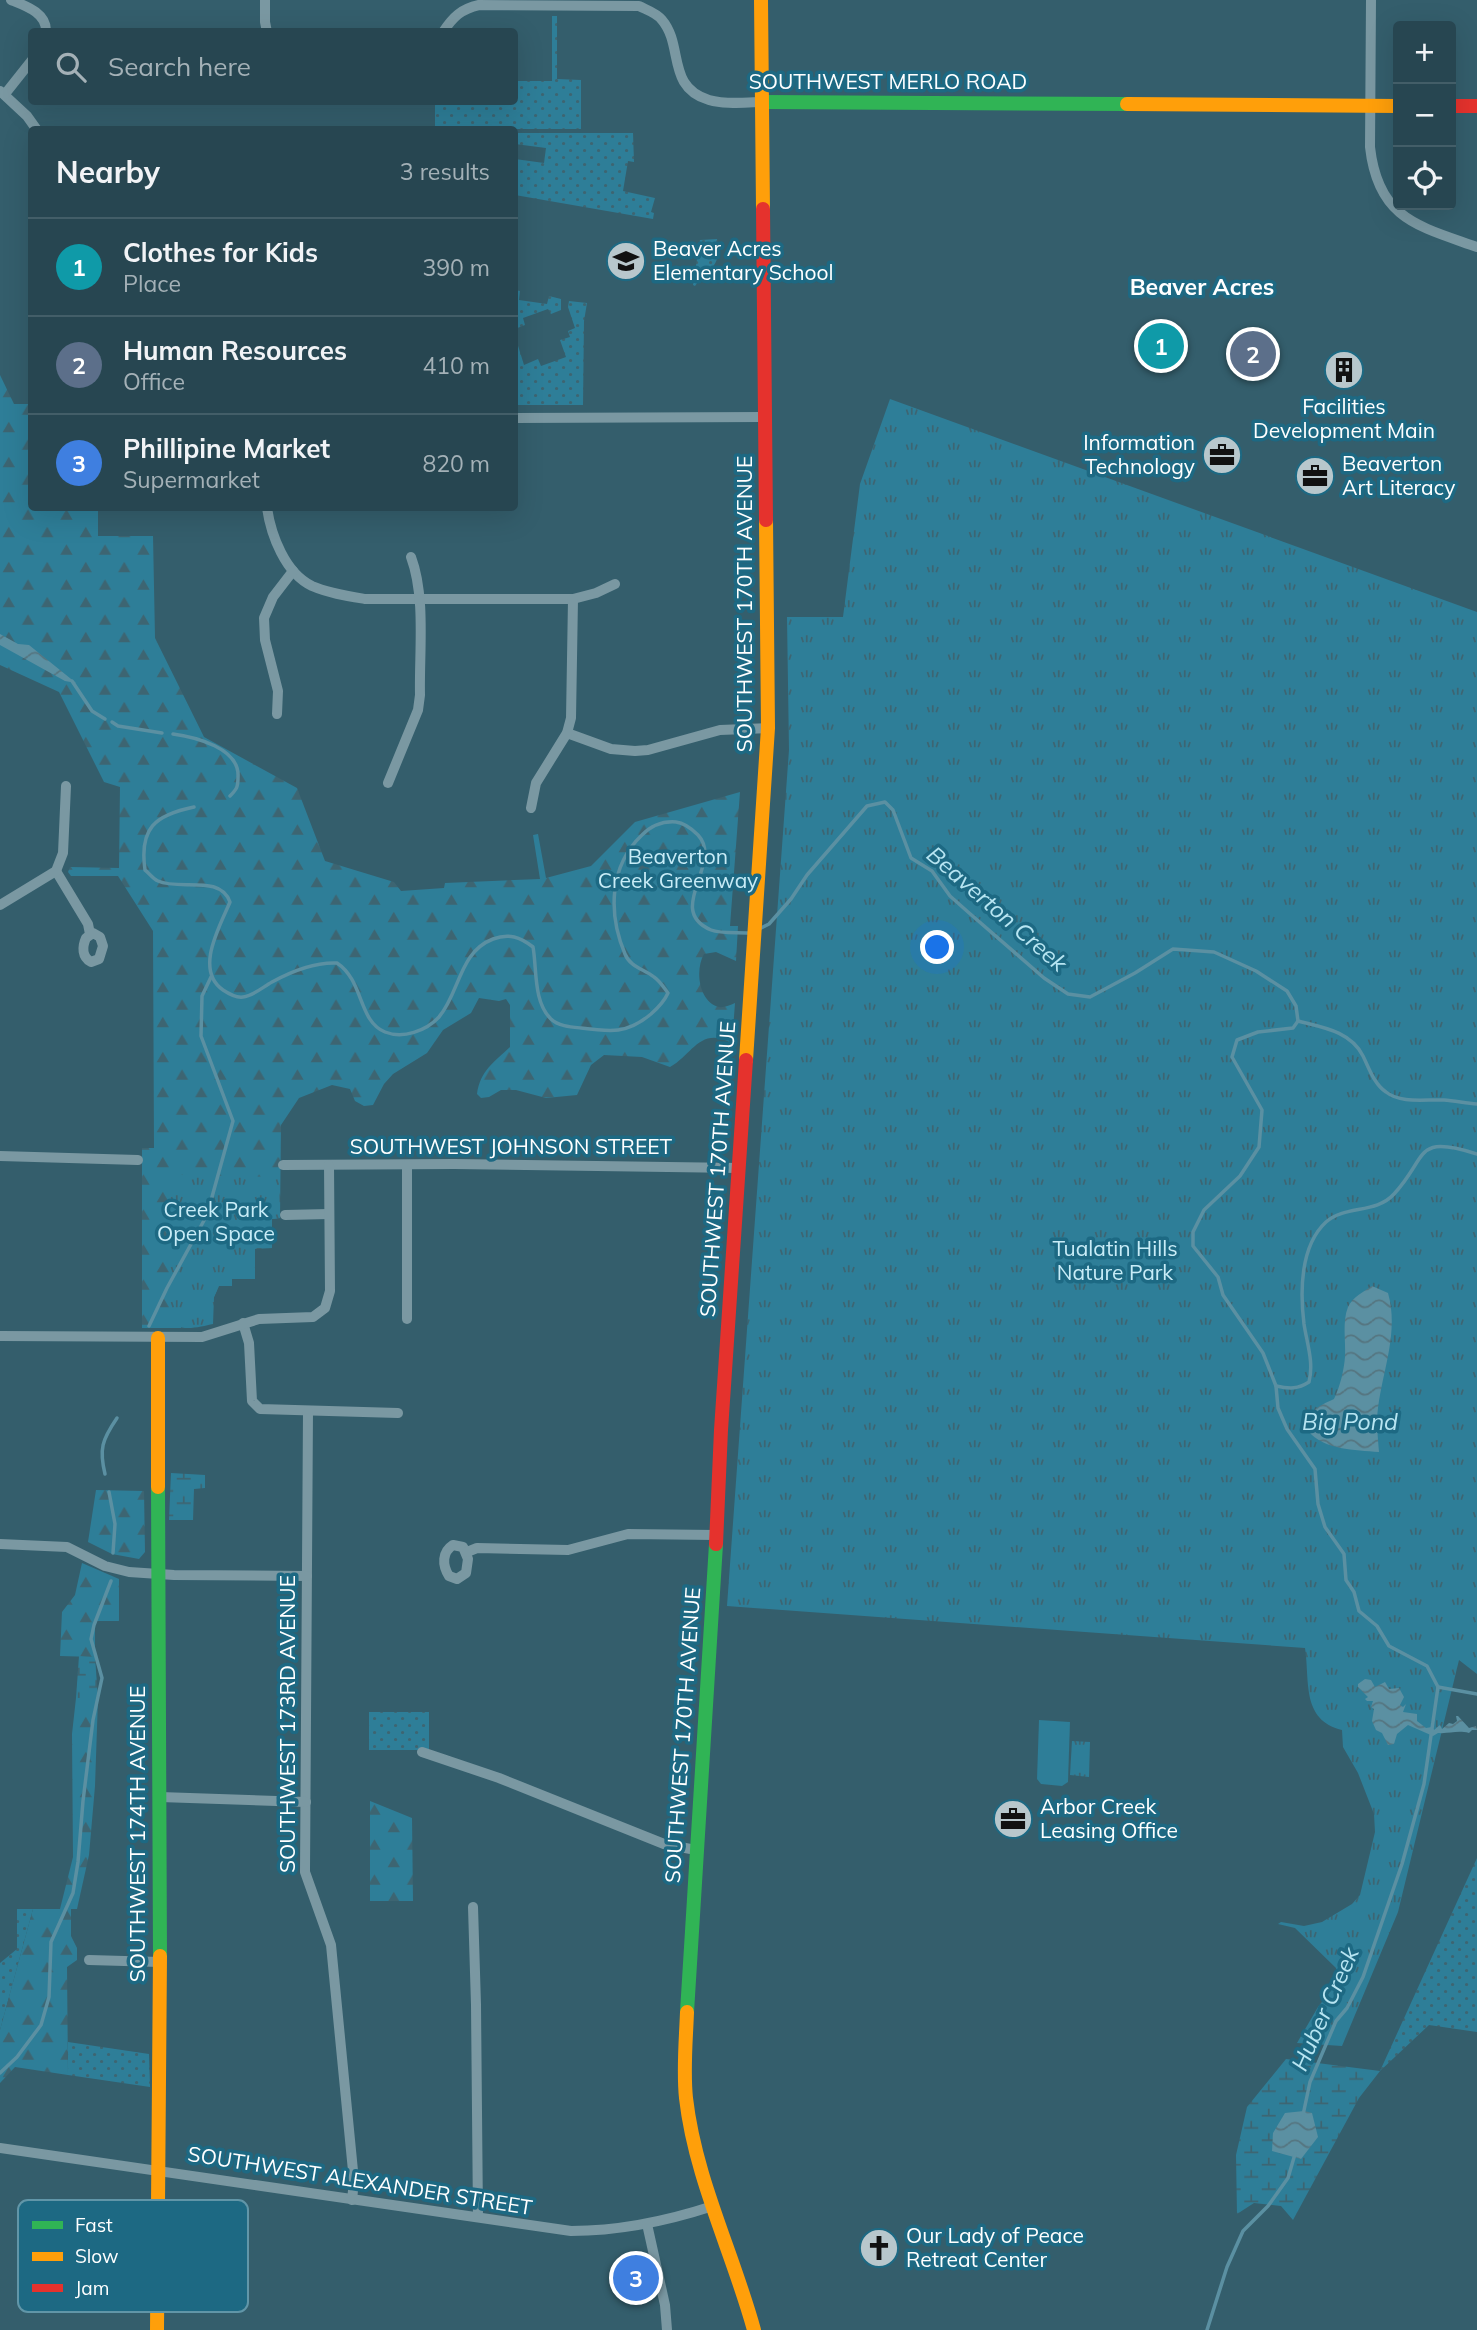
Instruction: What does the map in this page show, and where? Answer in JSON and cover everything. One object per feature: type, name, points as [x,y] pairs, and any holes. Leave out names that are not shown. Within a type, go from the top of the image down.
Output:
[{"type":"main road","name":"SOUTHWEST 170TH AVENUE","points":[[754,2330],[694,2139],[686,2084],[687,1992],[768,728],[761,0]]},
{"type":"main road","name":"SOUTHWEST MERLO ROAD","points":[[763,102],[1393,106]]},
{"type":"main road","points":[[1456,106],[1477,106]]},
{"type":"main road","name":"SOUTHWEST 174TH AVENUE","points":[[158,1338],[160,2200]]},
{"type":"main road","name":"SOUTHWEST 174TH AVENUE","points":[[158,2312],[158,2330]]},
{"type":"street","points":[[11,0],[43,18],[46,28]]},
{"type":"street","points":[[265,0],[266,28]]},
{"type":"street","points":[[1371,0],[1371,159],[1382,189],[1391,204],[1414,224],[1477,247]]},
{"type":"street","name":"SOUTHWEST MERLO ROAD","points":[[446,28],[454,16],[464,9],[479,5],[639,6],[662,20],[669,32],[678,71],[691,90],[710,100],[763,102]]},
{"type":"street","points":[[28,64],[2,93],[34,126]]},
{"type":"street","points":[[518,418],[766,417]]},
{"type":"street","points":[[268,511],[270,525],[293,571],[310,585],[335,593],[365,599],[573,599],[615,584]]},
{"type":"street","points":[[388,783],[418,710],[420,695],[419,598],[417,574],[411,557]]},
{"type":"street","points":[[277,714],[278,691],[264,640],[264,618],[273,597],[293,571]]},
{"type":"street","points":[[531,808],[536,783],[567,733],[571,718],[573,599]]},
{"type":"street","points":[[567,733],[611,749],[635,751],[720,730],[768,728]]},
{"type":"street","points":[[0,905],[56,871],[63,853],[66,786]]},
{"type":"street","points":[[56,871],[88,925],[90,934]]},
{"type":"street","points":[[0,1156],[138,1160]]},
{"type":"street","name":"SOUTHWEST JOHNSON STREET","points":[[282,1165],[738,1168]]},
{"type":"street","points":[[407,1165],[407,1319]]},
{"type":"street","points":[[0,1336],[202,1337],[259,1319],[313,1317],[325,1308],[330,1291],[329,1166]]},
{"type":"street","points":[[285,1215],[329,1214]]},
{"type":"street","points":[[243,1322],[249,1343],[250,1395],[254,1405],[267,1411],[398,1413]]},
{"type":"street","name":"SOUTHWEST 173RD AVENUE","points":[[308,1411],[305,1872],[331,1945],[354,2181],[352,2200]]},
{"type":"street","points":[[467,1552],[477,1548],[568,1550],[628,1534],[716,1535]]},
{"type":"street","points":[[0,1544],[67,1547],[105,1566],[129,1572],[307,1576]]},
{"type":"street","points":[[422,1752],[499,1778],[664,1844],[696,1850]]},
{"type":"street","points":[[160,1797],[306,1802]]},
{"type":"street","points":[[473,1907],[478,2217]]},
{"type":"street","points":[[89,1961],[160,1962]]},
{"type":"street","name":"SOUTHWEST ALEXANDER STREET","points":[[0,2148],[571,2231],[603,2231],[647,2224],[713,2206]]},
{"type":"street","points":[[647,2224],[665,2305],[667,2330]]},
{"type":"green space","points":[[552,16],[557,16],[557,79],[581,80],[581,129],[435,126],[435,105],[518,105],[518,81],[552,81]]},
{"type":"green space","points":[[518,133],[633,133],[634,162],[628,161],[623,191],[655,198],[651,212],[654,213],[653,219],[518,196],[518,159],[544,163],[546,148],[518,144]]},
{"type":"green space","points":[[717,239],[716,262],[695,286],[700,240]]},
{"type":"green space","points":[[518,291],[519,300],[547,304],[549,296],[561,299],[561,310],[551,314],[548,309],[523,318],[525,325],[518,328]]},
{"type":"green space","points":[[569,301],[587,303],[584,321],[583,405],[518,405],[518,346],[524,365],[538,359],[541,366],[566,357],[560,340],[570,337],[568,331],[575,328],[568,307]]},
{"type":"green space","name":"Beaverton Creek Greenway","points":[[0,375],[14,404],[28,404],[28,511],[98,511],[98,536],[153,536],[155,638],[204,737],[297,788],[325,861],[394,882],[401,891],[444,888],[445,883],[540,879],[533,835],[538,834],[546,878],[591,866],[635,822],[740,792],[730,926],[738,926],[736,961],[716,952],[704,954],[699,976],[703,992],[712,1004],[721,1007],[735,1003],[732,1043],[712,1038],[704,1040],[670,1067],[642,1057],[604,1055],[591,1065],[577,1095],[546,1098],[516,1090],[501,1090],[481,1098],[477,1094],[481,1079],[493,1062],[510,1047],[510,1005],[506,999],[499,1001],[479,998],[471,1013],[443,1030],[427,1053],[393,1074],[384,1084],[373,1105],[364,1106],[355,1101],[350,1089],[332,1085],[299,1098],[281,1125],[280,1218],[272,1219],[272,1248],[255,1249],[255,1279],[232,1279],[232,1286],[219,1286],[214,1297],[181,1321],[181,1328],[142,1328],[142,1148],[154,1148],[153,931],[118,876],[71,876],[68,872],[70,867],[119,868],[120,787],[104,782],[59,692],[0,665]]},
{"type":"green space","name":"Tualatin Hills Nature Park","points":[[890,399],[1477,612],[1477,1674],[1459,1660],[1398,1912],[1342,2046],[1297,2043],[1318,2007],[1337,1983],[1336,1968],[1295,1928],[1278,1924],[1281,1922],[1304,1926],[1322,1922],[1352,1904],[1360,1895],[1375,1832],[1374,1814],[1358,1773],[1343,1747],[1342,1730],[1320,1718],[1314,1708],[1308,1686],[1305,1648],[727,1606],[789,750],[787,617],[843,617],[860,484]]},
{"type":"green space","name":"Creek Park Open Space","points":[[174,1177],[279,1177],[280,1218],[272,1219],[272,1248],[255,1248],[255,1279],[232,1279],[232,1286],[219,1286],[214,1297],[213,1324],[195,1328],[176,1326],[169,1317],[169,1184]]},
{"type":"green space","points":[[171,1473],[205,1475],[205,1488],[194,1489],[193,1520],[169,1520]]},
{"type":"green space","points":[[96,1490],[144,1491],[145,1552],[139,1559],[112,1554],[88,1542]]},
{"type":"green space","points":[[82,1563],[119,1579],[119,1621],[95,1621],[95,1657],[60,1656],[62,1612],[75,1595]]},
{"type":"green space","points":[[79,1656],[95,1657],[98,1698],[76,1698]]},
{"type":"green space","points":[[76,1698],[98,1698],[89,1855],[77,1909],[71,1909],[71,1936],[77,1948],[77,1960],[67,1967],[68,2075],[15,2067],[0,2083],[0,2030],[33,1909],[60,1909],[73,1857],[72,1734]]},
{"type":"green space","points":[[369,1712],[429,1712],[429,1750],[369,1750]]},
{"type":"green space","points":[[1039,1720],[1070,1722],[1068,1782],[1062,1786],[1041,1784],[1037,1779]]},
{"type":"green space","points":[[1072,1741],[1090,1742],[1089,1777],[1070,1775]]},
{"type":"green space","points":[[370,1801],[412,1818],[413,1901],[370,1901]]},
{"type":"green space","points":[[1477,1858],[1477,2032],[1429,2025],[1380,2071]]},
{"type":"green space","points":[[17,1909],[33,1909],[0,2030],[0,1963],[17,1949]]},
{"type":"green space","points":[[68,2042],[149,2054],[150,2087],[68,2075]]},
{"type":"green space","points":[[1286,2059],[1380,2071],[1359,2098],[1293,2220],[1281,2206],[1254,2203],[1237,2214],[1236,2155],[1247,2107]]},
{"type":"water","points":[[0,634],[18,644],[29,645],[76,683],[65,681],[0,645]]},
{"type":"water","name":"Big Pond","points":[[1372,1286],[1388,1293],[1392,1322],[1377,1413],[1379,1452],[1331,1445],[1322,1442],[1308,1431],[1312,1414],[1318,1407],[1334,1399],[1340,1384],[1348,1307],[1355,1298]]},
{"type":"water","points":[[1365,1679],[1371,1680],[1375,1687],[1385,1682],[1389,1689],[1399,1688],[1404,1697],[1400,1705],[1403,1707],[1406,1704],[1403,1712],[1417,1714],[1417,1721],[1426,1728],[1432,1727],[1434,1730],[1440,1725],[1442,1729],[1457,1721],[1458,1716],[1469,1728],[1476,1726],[1477,1730],[1469,1733],[1438,1733],[1433,1736],[1408,1725],[1397,1734],[1394,1744],[1388,1745],[1372,1721],[1373,1701],[1367,1701],[1365,1699],[1368,1697],[1358,1687]]},
{"type":"water","points":[[1285,2113],[1312,2113],[1318,2137],[1301,2159],[1272,2151],[1273,2133]]},
{"type":"waterway","name":"Beaverton Creek","points":[[72,681],[92,711],[105,719]]},
{"type":"waterway","name":"Beaverton Creek","points":[[112,722],[118,726],[162,733]]},
{"type":"waterway","name":"Beaverton Creek","points":[[173,734],[204,741],[232,758],[237,767],[238,780],[237,788],[230,796]]},
{"type":"waterway","name":"Beaverton Creek","points":[[759,929],[769,924],[791,899],[807,875],[867,806],[885,802],[893,810],[911,858],[932,871],[950,896],[1044,978],[1068,994],[1090,997],[1173,949],[1214,952],[1256,971],[1287,991],[1296,1006],[1298,1021],[1293,1028],[1258,1032],[1237,1040],[1232,1057],[1262,1110],[1259,1147],[1240,1176],[1204,1210],[1193,1232],[1193,1246],[1218,1277],[1223,1295],[1263,1353],[1276,1386],[1278,1408],[1287,1429],[1315,1469],[1318,1504],[1325,1527],[1344,1554],[1346,1580],[1354,1592],[1359,1611],[1377,1626],[1389,1646],[1427,1666],[1438,1687]]},
{"type":"waterway","name":"Beaverton Creek","points":[[194,807],[169,814],[153,826],[145,844],[145,870],[154,879],[167,884],[209,886],[225,893],[230,902],[216,935],[210,960],[210,971],[215,981],[228,993],[243,997],[295,971],[320,964],[337,963],[352,980],[376,1027],[392,1034],[407,1034],[434,1022],[446,1007],[473,953],[482,945],[504,936],[519,938],[533,947],[541,1004],[557,1023],[569,1027],[610,1031],[634,1025],[651,1014],[668,993],[656,979],[627,958],[619,939],[614,907],[623,861],[631,847],[646,832],[662,823],[676,822],[685,825],[698,835],[704,846],[704,859],[693,899],[693,911],[698,921],[715,931],[749,933]]},
{"type":"waterway","points":[[149,1326],[207,1215],[233,1121],[201,1036],[202,996],[211,977]]},
{"type":"waterway","points":[[1298,1021],[1335,1031],[1351,1041],[1363,1056],[1378,1085],[1392,1096],[1406,1100],[1444,1100],[1477,1104]]},
{"type":"waterway","points":[[1276,1386],[1294,1388],[1309,1382],[1310,1360],[1304,1324],[1302,1284],[1307,1256],[1317,1232],[1326,1222],[1342,1213],[1387,1200],[1405,1181],[1425,1152],[1432,1148],[1442,1146],[1477,1154]]},
{"type":"waterway","points":[[105,1474],[103,1445],[117,1418]]},
{"type":"waterway","points":[[109,1492],[115,1524],[113,1553]]},
{"type":"waterway","points":[[0,2073],[17,2057],[41,2025],[49,1997],[51,1942],[73,1893],[93,1720],[102,1678],[91,1639],[111,1581]]},
{"type":"waterway","name":"Beaverton Creek","points":[[1438,1687],[1477,1694]]},
{"type":"waterway","name":"Huber Creek","points":[[1303,2115],[1310,2082],[1336,2021],[1347,2008],[1363,1977],[1402,1864],[1424,1784],[1438,1687]]},
{"type":"waterway","name":"Huber Creek","points":[[1207,2330],[1227,2267],[1243,2231],[1268,2206],[1288,2178],[1295,2154]]},
{"type":"traffic: fast","points":[[763,102],[1127,104]]},
{"type":"traffic: fast","points":[[158,1487],[160,1956]]},
{"type":"traffic: fast","points":[[687,2012],[716,1544]]},
{"type":"traffic: slow","points":[[761,0],[763,209]]},
{"type":"traffic: slow","points":[[1127,104],[1393,106]]},
{"type":"traffic: slow","points":[[746,1060],[768,728],[766,520]]},
{"type":"traffic: slow","points":[[158,1338],[158,1487]]},
{"type":"traffic: slow","points":[[158,2200],[160,1956]]},
{"type":"traffic: slow","points":[[687,2012],[686,2098],[697,2157],[754,2330]]},
{"type":"traffic: slow","points":[[157,2312],[157,2330]]},
{"type":"traffic: jam","points":[[1456,106],[1477,106]]},
{"type":"traffic: jam","points":[[763,209],[766,520]]},
{"type":"traffic: jam","points":[[716,1544],[746,1060]]},
{"type":"place","name":"Beaver Acres Elementary School","points":[[626,261]]},
{"type":"place","name":"Clothes for Kids","points":[[1161,346]]},
{"type":"place","name":"Human Resources","points":[[1253,354]]},
{"type":"place","name":"Facilities Development Main","points":[[1344,370]]},
{"type":"place","name":"Information Technology","points":[[1222,455]]},
{"type":"place","name":"Beaverton Art Literacy","points":[[1315,476]]},
{"type":"place","name":"Arbor Creek Leasing Office","points":[[1013,1819]]},
{"type":"place","name":"Our Lady of Peace Retreat Center","points":[[879,2248]]},
{"type":"place","name":"Phillipine Market","points":[[636,2278]]},
{"type":"district","name":"Beaver Acres","points":[[1202,287]]}]
